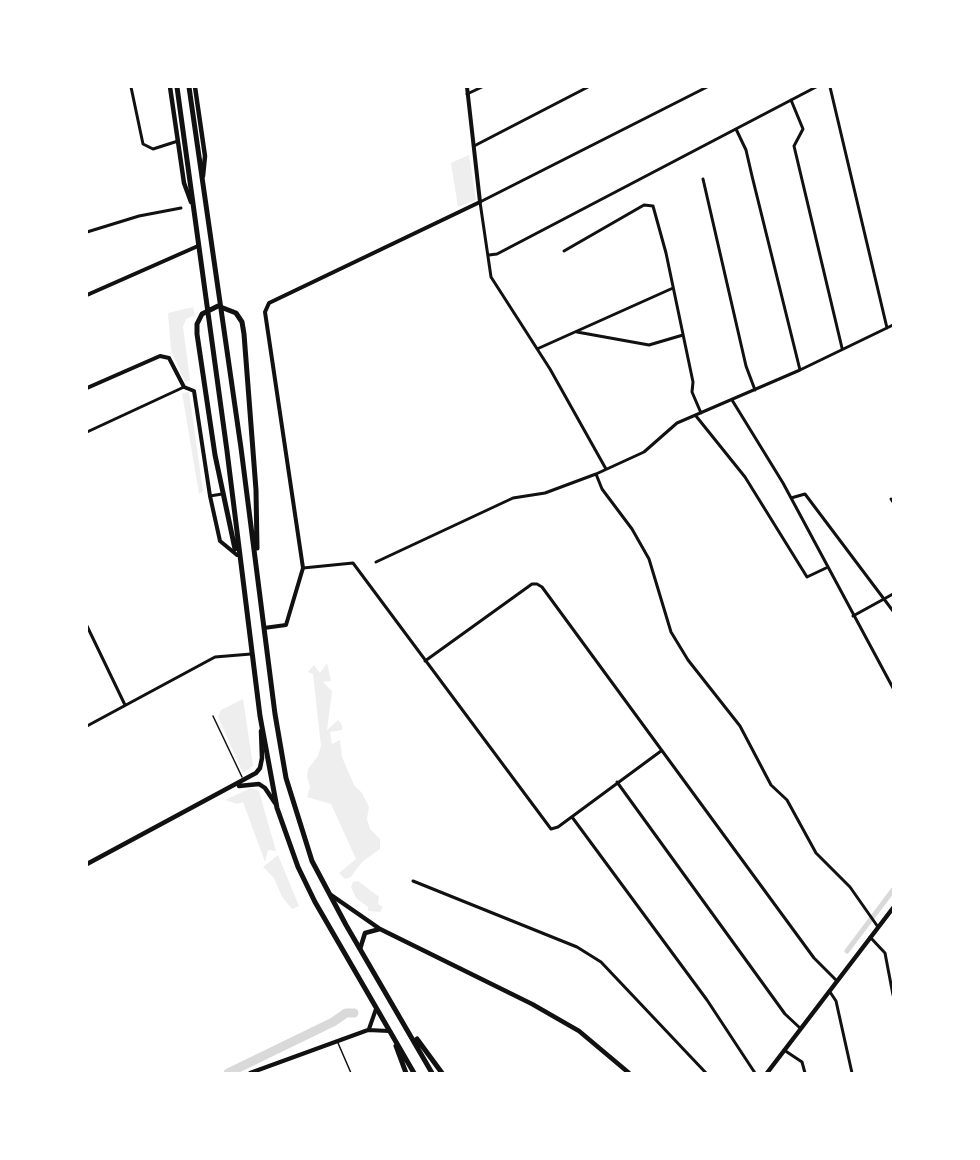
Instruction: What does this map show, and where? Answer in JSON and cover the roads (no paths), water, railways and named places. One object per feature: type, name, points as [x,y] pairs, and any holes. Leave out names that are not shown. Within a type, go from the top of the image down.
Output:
[{"type":"highway","points":[[177,87],[251,654],[277,808],[298,867],[315,902],[414,1073]]},
{"type":"highway","points":[[189,87],[286,778],[312,861],[432,1073]]},
{"type":"highway","points":[[241,573],[222,494],[197,324],[202,314],[218,306],[236,313],[242,322],[254,447],[257,571]]},
{"type":"highway","points":[[405,1024],[442,1073]]},
{"type":"highway","points":[[390,1031],[406,1073]]},
{"type":"main road","points":[[170,87],[184,183],[193,207]]},
{"type":"main road","points":[[195,87],[204,156],[203,184]]},
{"type":"main road","points":[[87,864],[233,788],[260,768],[260,716]]},
{"type":"main road","points":[[233,788],[259,784],[270,793],[277,808]]},
{"type":"main road","points":[[329,893],[380,929],[569,1025],[593,1040],[629,1073]]},
{"type":"main road","points":[[766,1073],[893,908]]},
{"type":"main road","points":[[360,949],[365,933],[380,929]]},
{"type":"street","points":[[131,87],[143,144],[153,149],[178,141]]},
{"type":"street","points":[[467,87],[491,277],[537,349],[606,469]]},
{"type":"street","points":[[467,94],[482,87]]},
{"type":"street","points":[[473,147],[588,87]]},
{"type":"street","points":[[264,628],[286,625],[303,568],[265,312],[269,303],[480,202],[707,87]]},
{"type":"street","points":[[489,255],[497,254],[816,87]]},
{"type":"street","points":[[830,87],[887,328]]},
{"type":"street","points":[[791,100],[803,129],[794,146],[842,348]]},
{"type":"street","points":[[735,128],[748,159],[800,370]]},
{"type":"street","points":[[703,179],[747,366],[755,390]]},
{"type":"street","points":[[564,251],[650,204],[655,210],[673,288],[693,382],[692,392],[701,414]]},
{"type":"street","points":[[87,232],[139,216],[181,208]]},
{"type":"street","points":[[87,295],[198,246]]},
{"type":"street","points":[[537,349],[673,288]]},
{"type":"street","points":[[376,562],[513,498],[545,494],[644,452],[677,423],[800,370],[893,325]]},
{"type":"street","points":[[575,332],[649,345],[683,335]]},
{"type":"street","points":[[87,388],[164,355],[169,358],[184,387],[194,391],[210,496],[220,541],[225,548],[237,555]]},
{"type":"street","points":[[87,432],[184,387]]},
{"type":"street","points":[[732,400],[790,498],[893,688]]},
{"type":"street","points":[[696,416],[745,477],[807,577],[826,568]]},
{"type":"street","points":[[596,474],[602,489],[632,529],[650,559],[671,632],[688,660],[740,726],[771,784],[787,800],[816,853],[850,887],[878,927]]},
{"type":"street","points":[[210,496],[222,494]]},
{"type":"street","points":[[790,498],[804,494],[893,611]]},
{"type":"street","points":[[303,568],[353,563],[549,828],[558,827],[661,751]]},
{"type":"street","points":[[425,661],[532,584],[537,584],[640,718],[661,751],[814,958],[837,981]]},
{"type":"street","points":[[853,616],[893,594]]},
{"type":"street","points":[[87,626],[125,705]]},
{"type":"street","points":[[87,726],[214,657],[251,654]]},
{"type":"street","points":[[617,782],[785,1014],[800,1028]]},
{"type":"street","points":[[572,817],[707,1000],[755,1073]]},
{"type":"street","points":[[413,882],[577,947],[601,962],[706,1073]]},
{"type":"street","points":[[870,937],[885,953],[893,995]]},
{"type":"street","points":[[829,990],[836,1001],[852,1073]]},
{"type":"street","points":[[368,1030],[376,1009]]},
{"type":"street","points":[[250,1073],[261,1071],[368,1030],[390,1031]]},
{"type":"street","points":[[784,1050],[802,1062],[805,1073]]},
{"type":"lane","points":[[213,716],[244,781]]},
{"type":"lane","points":[[337,1042],[351,1073]]},
{"type":"waterway","points":[[847,951],[893,890]]},
{"type":"waterway","points":[[228,1073],[333,1022],[346,1013],[354,1013]]}]
